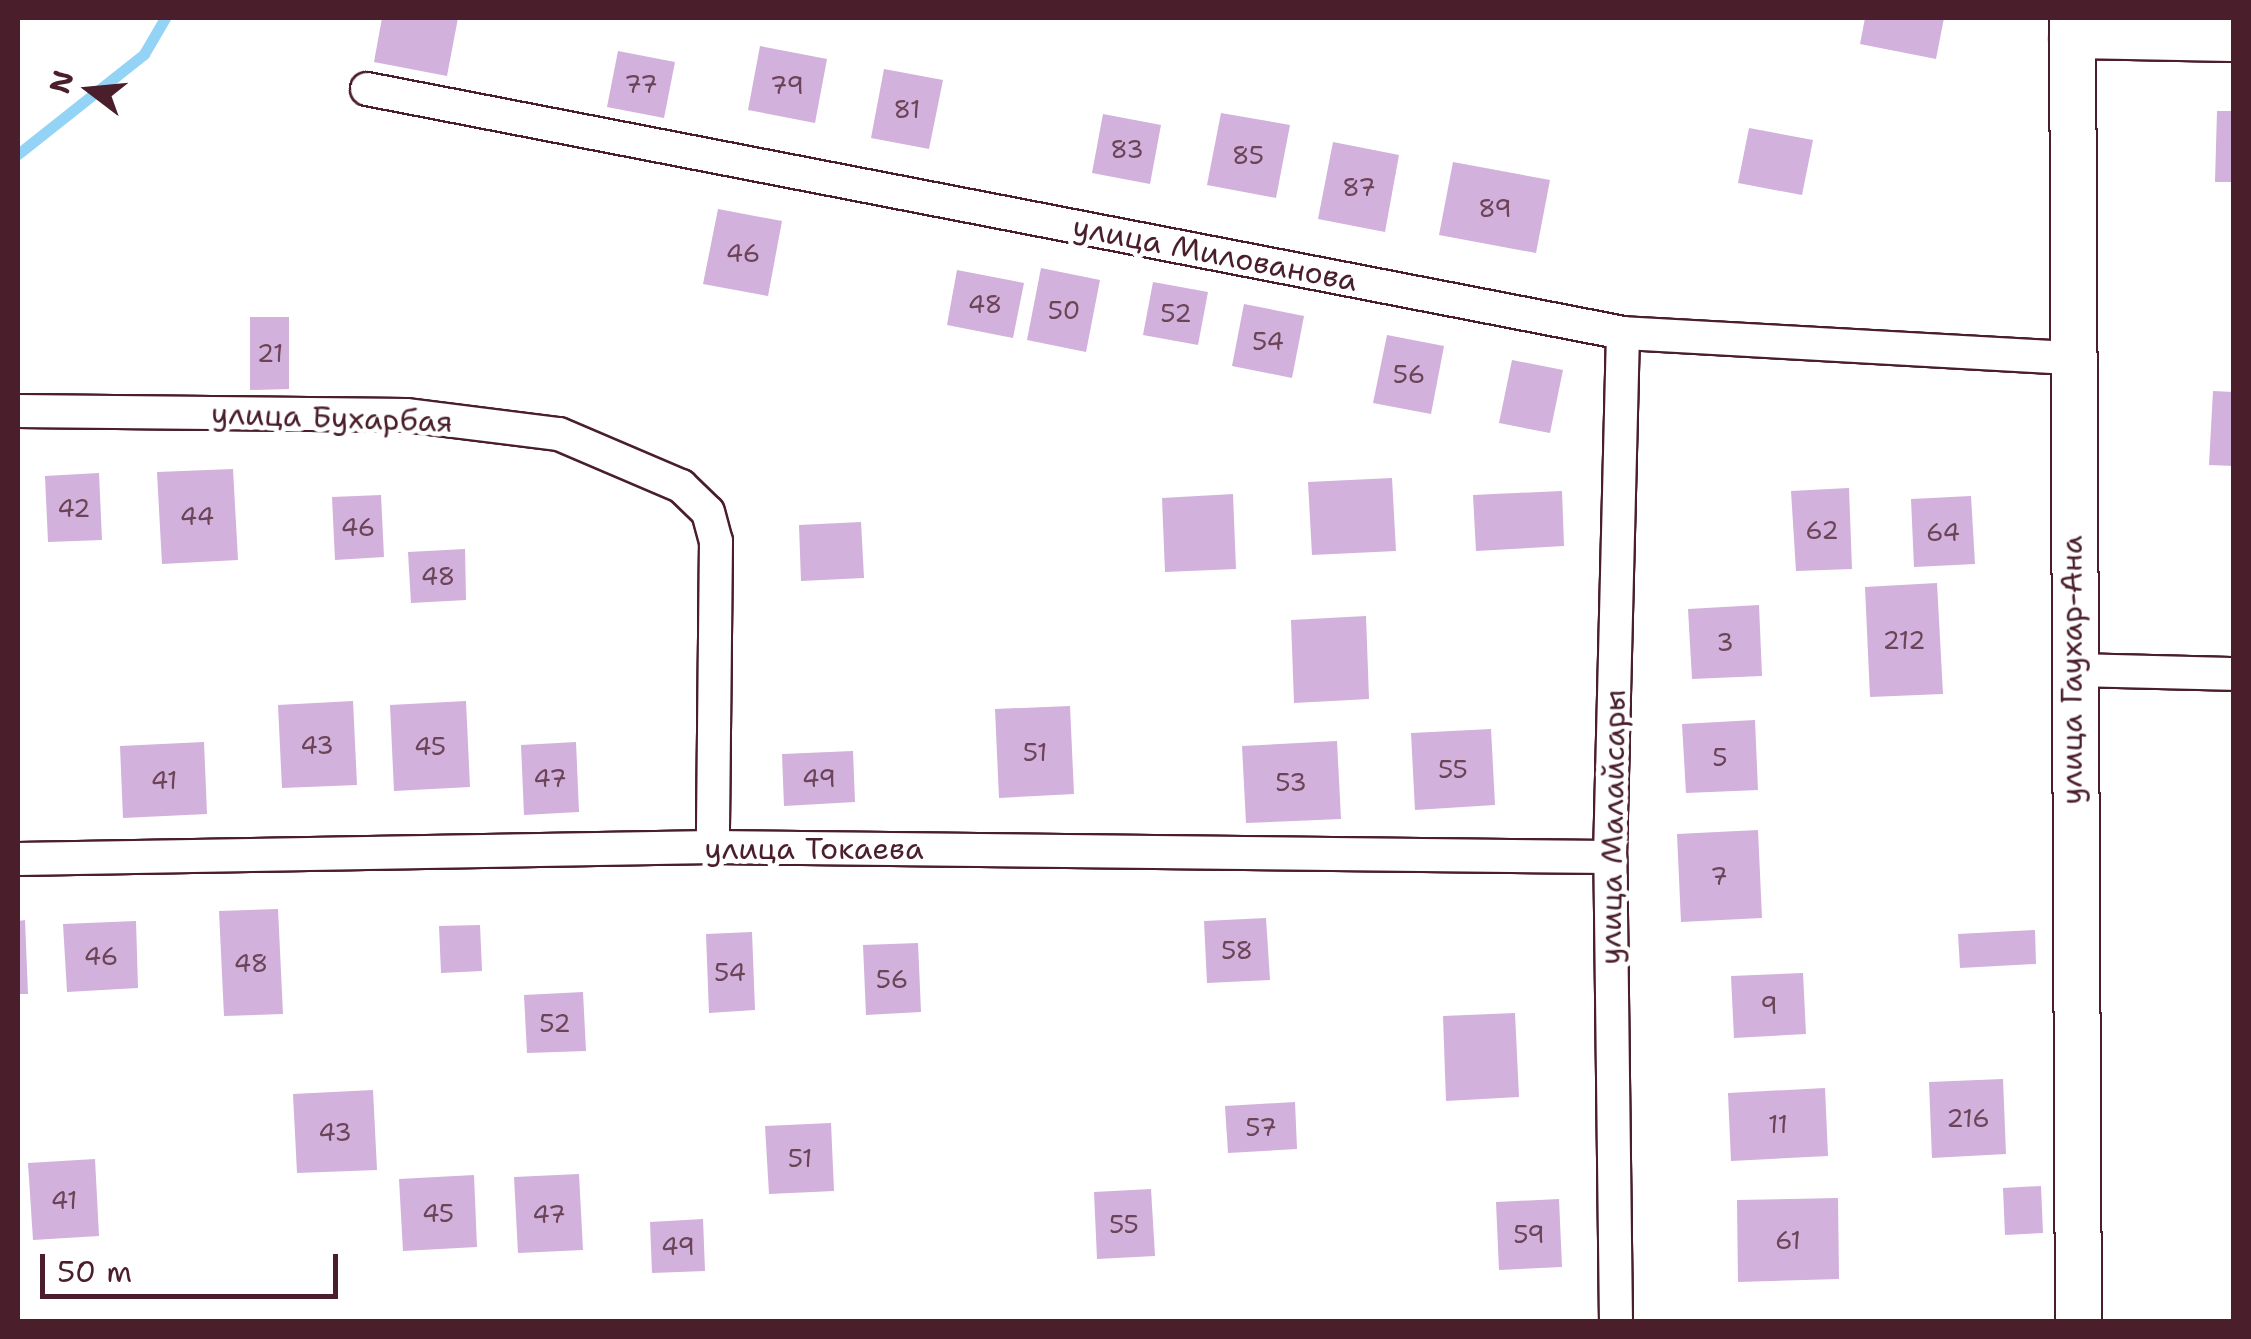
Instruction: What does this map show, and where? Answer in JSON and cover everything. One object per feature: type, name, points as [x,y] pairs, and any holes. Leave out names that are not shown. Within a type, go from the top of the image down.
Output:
[{"type":"street","points":[[2072,26],[2234,38]]},
{"type":"street","name":"улица Гаухар-Ана","points":[[2072,26],[2071,670],[2078,1322]]},
{"type":"street","name":"улица Милованова","points":[[366,90],[1624,332],[2071,358]]},
{"type":"street","name":"улица Малайсары","points":[[1616,1322],[1610,857],[1624,332]]},
{"type":"street","name":"улица Бухарбая","points":[[18,411],[406,415],[559,434],[681,486],[708,512],[716,541],[713,848]]},
{"type":"street","points":[[2071,670],[2234,674]]},
{"type":"street","name":"улица Токаева","points":[[18,859],[713,848],[1610,857]]},
{"type":"building","points":[[382,18],[458,18],[447,76],[374,62]]},
{"type":"building","points":[[1865,18],[1944,18],[1936,59],[1860,44]]},
{"type":"building","points":[[760,46],[827,59],[815,123],[748,110]]},
{"type":"building","points":[[618,51],[675,62],[664,118],[607,107]]},
{"type":"building","points":[[884,69],[943,80],[929,149],[871,138]]},
{"type":"building","points":[[2217,111],[2234,111],[2234,182],[2215,182]]},
{"type":"building","points":[[1221,113],[1290,125],[1276,198],[1207,185]]},
{"type":"building","points":[[1103,114],[1161,125],[1150,184],[1092,173]]},
{"type":"building","points":[[1749,128],[1813,140],[1802,195],[1738,183]]},
{"type":"building","points":[[1333,142],[1399,155],[1385,232],[1318,219]]},
{"type":"building","points":[[1453,162],[1550,180],[1536,253],[1439,235]]},
{"type":"building","points":[[718,209],[782,221],[768,296],[703,284]]},
{"type":"building","points":[[1041,268],[1100,280],[1086,352],[1027,340]]},
{"type":"building","points":[[957,270],[1024,283],[1013,338],[947,325]]},
{"type":"building","points":[[1153,282],[1208,292],[1198,345],[1143,335]]},
{"type":"building","points":[[1244,304],[1304,316],[1292,378],[1232,366]]},
{"type":"building","points":[[250,317],[289,317],[289,389],[250,390]]},
{"type":"building","points":[[1387,335],[1444,346],[1431,414],[1373,403]]},
{"type":"building","points":[[1512,360],[1563,370],[1550,433],[1499,423]]},
{"type":"building","points":[[2213,391],[2234,392],[2234,466],[2209,465]]},
{"type":"building","points":[[233,469],[238,560],[162,564],[157,472]]},
{"type":"building","points":[[99,473],[102,540],[48,542],[45,476]]},
{"type":"building","points":[[1392,478],[1396,551],[1312,555],[1308,482]]},
{"type":"building","points":[[1849,488],[1852,569],[1796,571],[1791,491]]},
{"type":"building","points":[[1562,491],[1564,546],[1476,551],[1473,495]]},
{"type":"building","points":[[1233,494],[1236,569],[1165,572],[1162,498]]},
{"type":"building","points":[[381,495],[384,557],[335,560],[332,497]]},
{"type":"building","points":[[1971,496],[1975,564],[1914,567],[1911,499]]},
{"type":"building","points":[[861,522],[864,578],[801,581],[799,525]]},
{"type":"building","points":[[465,549],[466,600],[411,603],[408,552]]},
{"type":"building","points":[[1937,583],[1943,694],[1870,697],[1865,587]]},
{"type":"building","points":[[1759,605],[1762,676],[1692,679],[1688,609]]},
{"type":"building","points":[[1366,616],[1369,699],[1294,703],[1291,620]]},
{"type":"building","points":[[353,701],[357,785],[282,788],[278,705]]},
{"type":"building","points":[[466,701],[470,787],[394,791],[390,705]]},
{"type":"building","points":[[1070,706],[1074,794],[999,798],[995,709]]},
{"type":"building","points":[[1755,720],[1758,790],[1686,793],[1682,724]]},
{"type":"building","points":[[1491,729],[1495,805],[1415,810],[1411,733]]},
{"type":"building","points":[[1337,741],[1341,819],[1246,823],[1242,746]]},
{"type":"building","points":[[204,742],[207,814],[123,818],[120,746]]},
{"type":"building","points":[[576,742],[579,812],[524,815],[521,745]]},
{"type":"building","points":[[853,751],[855,802],[784,806],[782,754]]},
{"type":"building","points":[[1758,830],[1762,918],[1681,922],[1677,834]]},
{"type":"building","points":[[278,909],[283,1014],[224,1016],[219,911]]},
{"type":"building","points":[[1266,918],[1270,980],[1207,983],[1204,921]]},
{"type":"building","points":[[25,920],[28,994],[18,994],[18,921]]},
{"type":"building","points":[[136,921],[138,988],[67,992],[63,924]]},
{"type":"building","points":[[480,925],[482,971],[441,973],[439,926]]},
{"type":"building","points":[[2035,930],[2036,964],[1960,968],[1958,934]]},
{"type":"building","points":[[752,932],[755,1010],[709,1013],[706,934]]},
{"type":"building","points":[[918,943],[921,1012],[866,1015],[863,945]]},
{"type":"building","points":[[1803,973],[1806,1034],[1734,1038],[1731,976]]},
{"type":"building","points":[[583,992],[586,1051],[527,1053],[524,995]]},
{"type":"building","points":[[1515,1013],[1519,1097],[1446,1101],[1443,1016]]},
{"type":"building","points":[[2003,1079],[2006,1154],[1932,1158],[1929,1082]]},
{"type":"building","points":[[1825,1088],[1828,1156],[1731,1161],[1728,1093]]},
{"type":"building","points":[[373,1090],[377,1170],[297,1173],[293,1094]]},
{"type":"building","points":[[1295,1102],[1297,1149],[1228,1153],[1225,1106]]},
{"type":"building","points":[[831,1123],[834,1191],[769,1194],[765,1126]]},
{"type":"building","points":[[95,1159],[99,1236],[33,1240],[28,1163]]},
{"type":"building","points":[[579,1174],[583,1250],[518,1253],[514,1177]]},
{"type":"building","points":[[474,1175],[477,1247],[403,1251],[399,1179]]},
{"type":"building","points":[[2041,1186],[2043,1233],[2005,1235],[2003,1188]]},
{"type":"building","points":[[1151,1189],[1155,1256],[1097,1259],[1094,1192]]},
{"type":"building","points":[[1838,1198],[1839,1279],[1738,1282],[1737,1200]]},
{"type":"building","points":[[1559,1199],[1562,1267],[1499,1270],[1496,1202]]},
{"type":"building","points":[[703,1219],[705,1271],[652,1273],[650,1222]]},
{"type":"waterway","points":[[18,154],[144,54],[165,18]]}]
